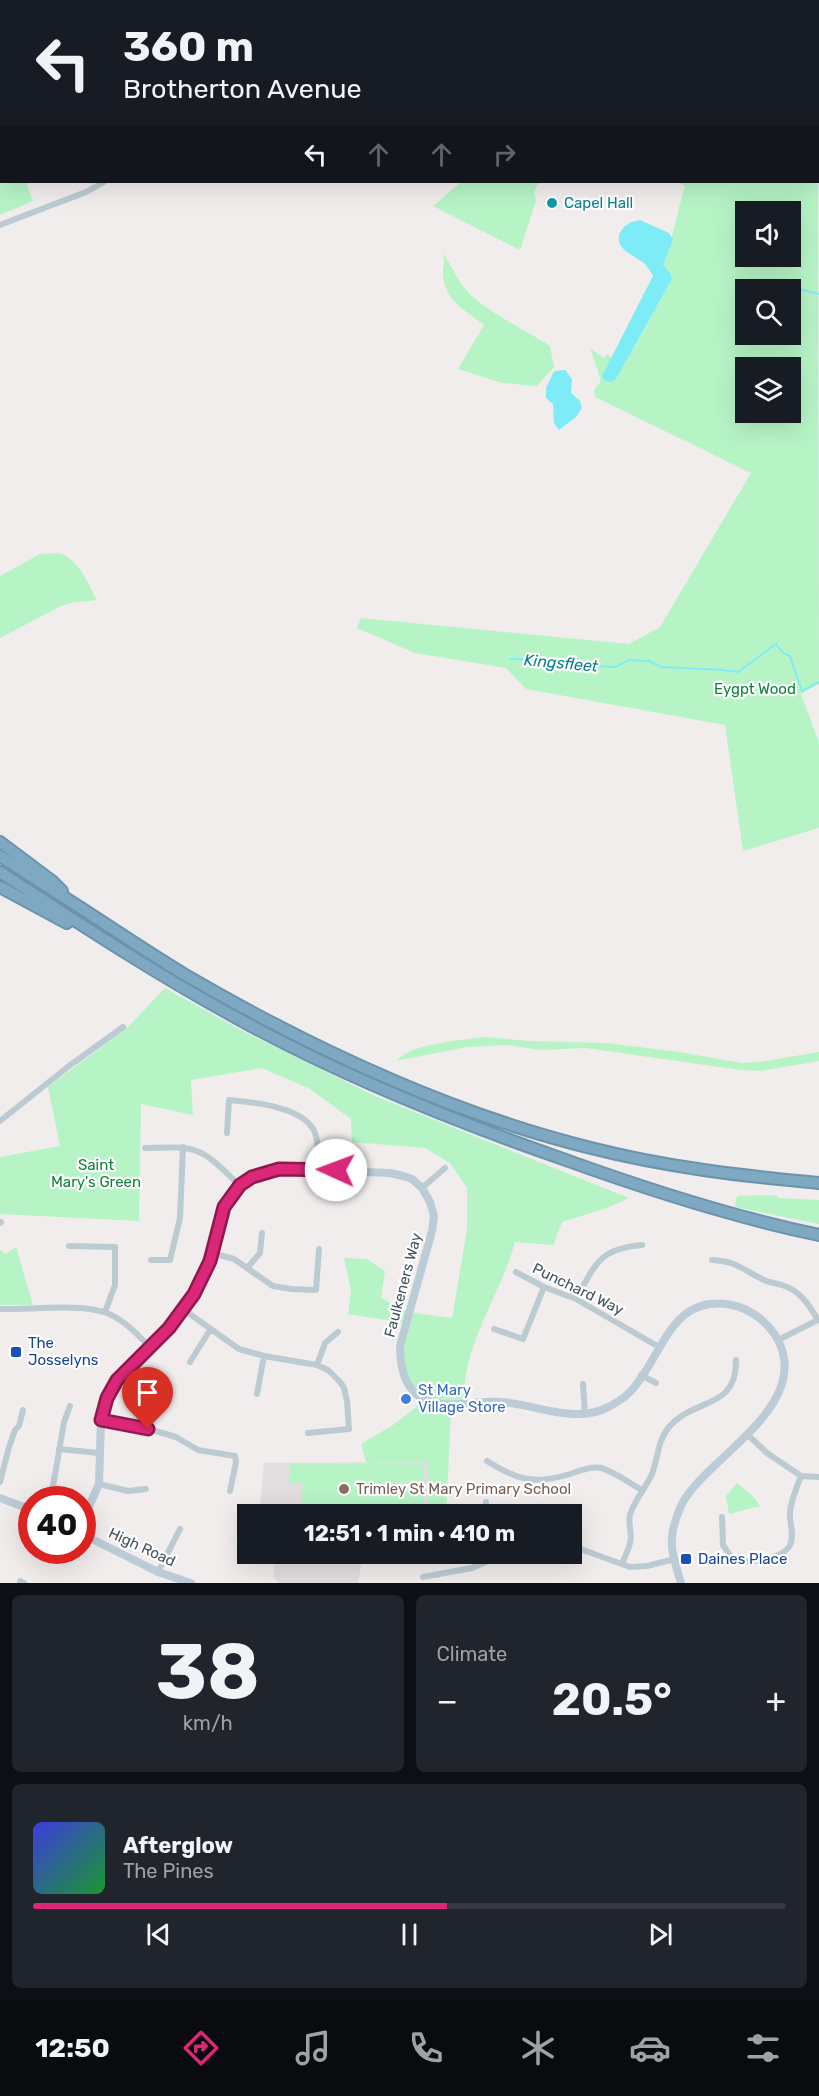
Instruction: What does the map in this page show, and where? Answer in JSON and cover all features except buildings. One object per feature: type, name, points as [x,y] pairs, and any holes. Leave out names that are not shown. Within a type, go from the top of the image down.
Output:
[{"type":"highway","points":[[0,842],[52,882],[73,902]]},
{"type":"highway","points":[[0,856],[164,962],[242,1007],[369,1069],[503,1123],[591,1149],[634,1158],[707,1171],[819,1183]]},
{"type":"highway","points":[[0,872],[154,971],[236,1018],[385,1090],[498,1136],[627,1182],[819,1235]]},
{"type":"highway","points":[[0,886],[71,925],[96,934]]},
{"type":"street","points":[[0,225],[87,192],[102,183]]},
{"type":"street","points":[[0,1121],[69,1066],[123,1027]]},
{"type":"street","points":[[227,1133],[229,1100],[263,1104],[295,1114],[312,1127],[316,1136],[318,1170]]},
{"type":"street","points":[[145,1148],[183,1147],[204,1153],[240,1185]]},
{"type":"street","points":[[151,1260],[170,1260],[180,1218],[183,1147]]},
{"type":"street","points":[[96,1492],[99,1485],[101,1420],[107,1398],[117,1380],[183,1310],[203,1279],[224,1207],[240,1185],[266,1171],[279,1169],[390,1173],[412,1179],[422,1188],[445,1168]]},
{"type":"street","name":"Faulkeners Way","points":[[422,1188],[430,1202],[434,1216],[432,1231],[400,1346],[403,1373],[412,1390],[423,1400],[501,1402],[585,1414],[602,1410],[630,1391],[674,1324],[689,1312],[705,1305],[725,1304],[745,1308],[769,1327],[778,1340],[784,1358],[785,1374],[780,1392],[747,1434],[687,1494],[679,1510],[672,1540],[681,1583]]},
{"type":"street","points":[[248,1267],[260,1252],[262,1233]]},
{"type":"street","points":[[576,1299],[599,1260],[617,1249],[642,1245]]},
{"type":"street","points":[[69,1246],[115,1247],[115,1285],[105,1312]]},
{"type":"street","points":[[212,1253],[234,1259],[273,1286],[316,1290],[319,1249]]},
{"type":"street","points":[[712,1260],[728,1261],[742,1266],[765,1281],[793,1289],[804,1298],[818,1320],[778,1340]]},
{"type":"street","name":"Punchard Way","points":[[516,1272],[544,1287],[576,1299],[659,1347]]},
{"type":"street","points":[[494,1329],[523,1339],[544,1287]]},
{"type":"street","points":[[0,1309],[59,1308],[105,1312],[119,1319],[150,1347]]},
{"type":"street","points":[[183,1310],[239,1348],[264,1356],[317,1365],[328,1370],[341,1383],[347,1401],[349,1429],[308,1433]]},
{"type":"street","points":[[190,1362],[210,1330]]},
{"type":"street","points":[[317,1365],[325,1342],[338,1332]]},
{"type":"street","points":[[257,1394],[264,1356]]},
{"type":"street","points":[[622,1564],[631,1538],[630,1513],[651,1476],[659,1445],[668,1428],[682,1414],[718,1399],[726,1393],[735,1379],[736,1360]]},
{"type":"street","points":[[641,1376],[656,1383]]},
{"type":"street","points":[[583,1384],[585,1414]]},
{"type":"street","points":[[141,1427],[144,1409],[152,1389]]},
{"type":"street","points":[[52,1486],[64,1422],[70,1406]]},
{"type":"street","points":[[0,1482],[9,1447],[15,1430],[19,1426],[23,1410]]},
{"type":"street","points":[[101,1420],[141,1427],[176,1437],[198,1450],[235,1456],[236,1462],[230,1491]]},
{"type":"street","points":[[747,1434],[767,1453],[801,1476],[819,1477]]},
{"type":"street","points":[[59,1449],[99,1453]]},
{"type":"street","points":[[487,1461],[509,1475],[530,1480],[553,1480],[588,1468],[601,1468],[642,1490]]},
{"type":"street","points":[[722,1517],[723,1545],[733,1560],[740,1562],[760,1560],[783,1552],[791,1542],[791,1506],[801,1476]]},
{"type":"street","points":[[99,1485],[128,1491],[146,1489]]},
{"type":"street","points":[[0,1498],[18,1505]]},
{"type":"street","points":[[158,1572],[180,1528]]},
{"type":"street","name":"High Road","points":[[96,1541],[158,1572],[191,1583]]},
{"type":"street","points":[[582,1548],[622,1564],[638,1567],[675,1559]]},
{"type":"street","points":[[423,1577],[472,1568],[482,1564]]},
{"type":"shaded area","name":"Trimley St Mary Primary School","points":[[428,1462],[427,1504],[260,1504],[264,1463]]},
{"type":"shaded area","points":[[274,1564],[361,1564],[358,1583],[280,1583],[273,1578]]},
{"type":"green space","points":[[0,183],[26,183],[33,201],[0,215]]},
{"type":"green space","points":[[460,183],[538,183],[534,192],[536,201],[520,250],[433,206]]},
{"type":"green space","name":"Eygpt Wood","points":[[679,183],[818,183],[819,684],[801,694],[819,742],[819,828],[743,851],[725,725],[526,689],[506,668],[415,653],[357,628],[361,618],[629,644],[660,627],[751,473],[595,397],[594,390],[600,382],[600,377],[590,348],[604,358],[607,354],[612,358],[605,370],[621,370],[672,279],[671,274],[663,265],[685,186]]},
{"type":"green space","points":[[443,253],[461,283],[477,300],[550,346],[554,367],[537,386],[502,383],[458,369],[484,325],[458,305],[448,293],[443,276]]},
{"type":"green space","points":[[59,553],[72,560],[77,566],[97,600],[61,606],[0,638],[0,576],[40,554]]},
{"type":"green space","name":"Saint Mary's Green","points":[[165,988],[239,1029],[375,1096],[629,1198],[607,1208],[562,1222],[553,1245],[515,1242],[475,1341],[465,1381],[464,1403],[423,1399],[403,1373],[405,1323],[348,1314],[351,1290],[344,1258],[367,1259],[385,1271],[381,1298],[408,1312],[452,1318],[467,1229],[467,1188],[450,1163],[425,1148],[352,1142],[351,1119],[310,1089],[262,1068],[191,1080],[193,1115],[141,1104],[139,1221],[0,1214],[0,1157],[60,1146],[48,1087],[128,1027]]},
{"type":"green space","points":[[486,1037],[528,1041],[607,1043],[742,1063],[819,1052],[819,1061],[761,1071],[740,1070],[586,1048],[540,1050],[508,1045],[467,1047],[396,1061],[403,1055],[425,1046]]},
{"type":"green space","points":[[777,1195],[778,1198],[819,1200],[819,1224],[735,1207],[738,1196]]},
{"type":"green space","points":[[16,1247],[33,1305],[0,1305],[0,1249],[5,1254]]},
{"type":"green space","points":[[420,1404],[451,1411],[447,1504],[427,1504],[427,1462],[366,1463],[361,1444],[393,1425]]},
{"type":"green space","points":[[290,1464],[424,1464],[423,1504],[302,1504],[303,1483],[289,1483]]},
{"type":"green space","points":[[737,1483],[751,1494],[760,1506],[729,1514],[726,1496]]},
{"type":"water","points":[[640,220],[669,233],[673,240],[663,265],[671,274],[672,279],[615,380],[605,381],[603,374],[653,276],[645,264],[622,248],[619,239],[626,225]]},
{"type":"water","points":[[565,370],[572,379],[571,393],[580,401],[582,408],[576,417],[559,430],[554,423],[553,404],[546,398],[546,388],[555,371]]},
{"type":"waterway","points":[[801,290],[819,294]]},
{"type":"waterway","name":"Kingsfleet","points":[[511,659],[557,660],[561,664],[615,667],[629,660],[649,661],[661,667],[738,672],[776,644],[783,653],[790,656],[802,691],[819,682]]},
{"type":"place","name":"Capel Hall","points":[[552,203]]},
{"type":"place","name":"The Josselyns","points":[[16,1352]]},
{"type":"place","name":"St Mary Village Store","points":[[406,1399]]},
{"type":"place","name":"Trimley St Mary Primary School","points":[[344,1489]]},
{"type":"place","name":"Daines Place","points":[[686,1559]]},
{"type":"route","points":[[148,1429],[101,1420],[107,1398],[117,1380],[169,1328],[194,1294],[210,1261],[224,1207],[231,1195],[240,1185],[266,1171],[279,1169],[336,1170]]}]
